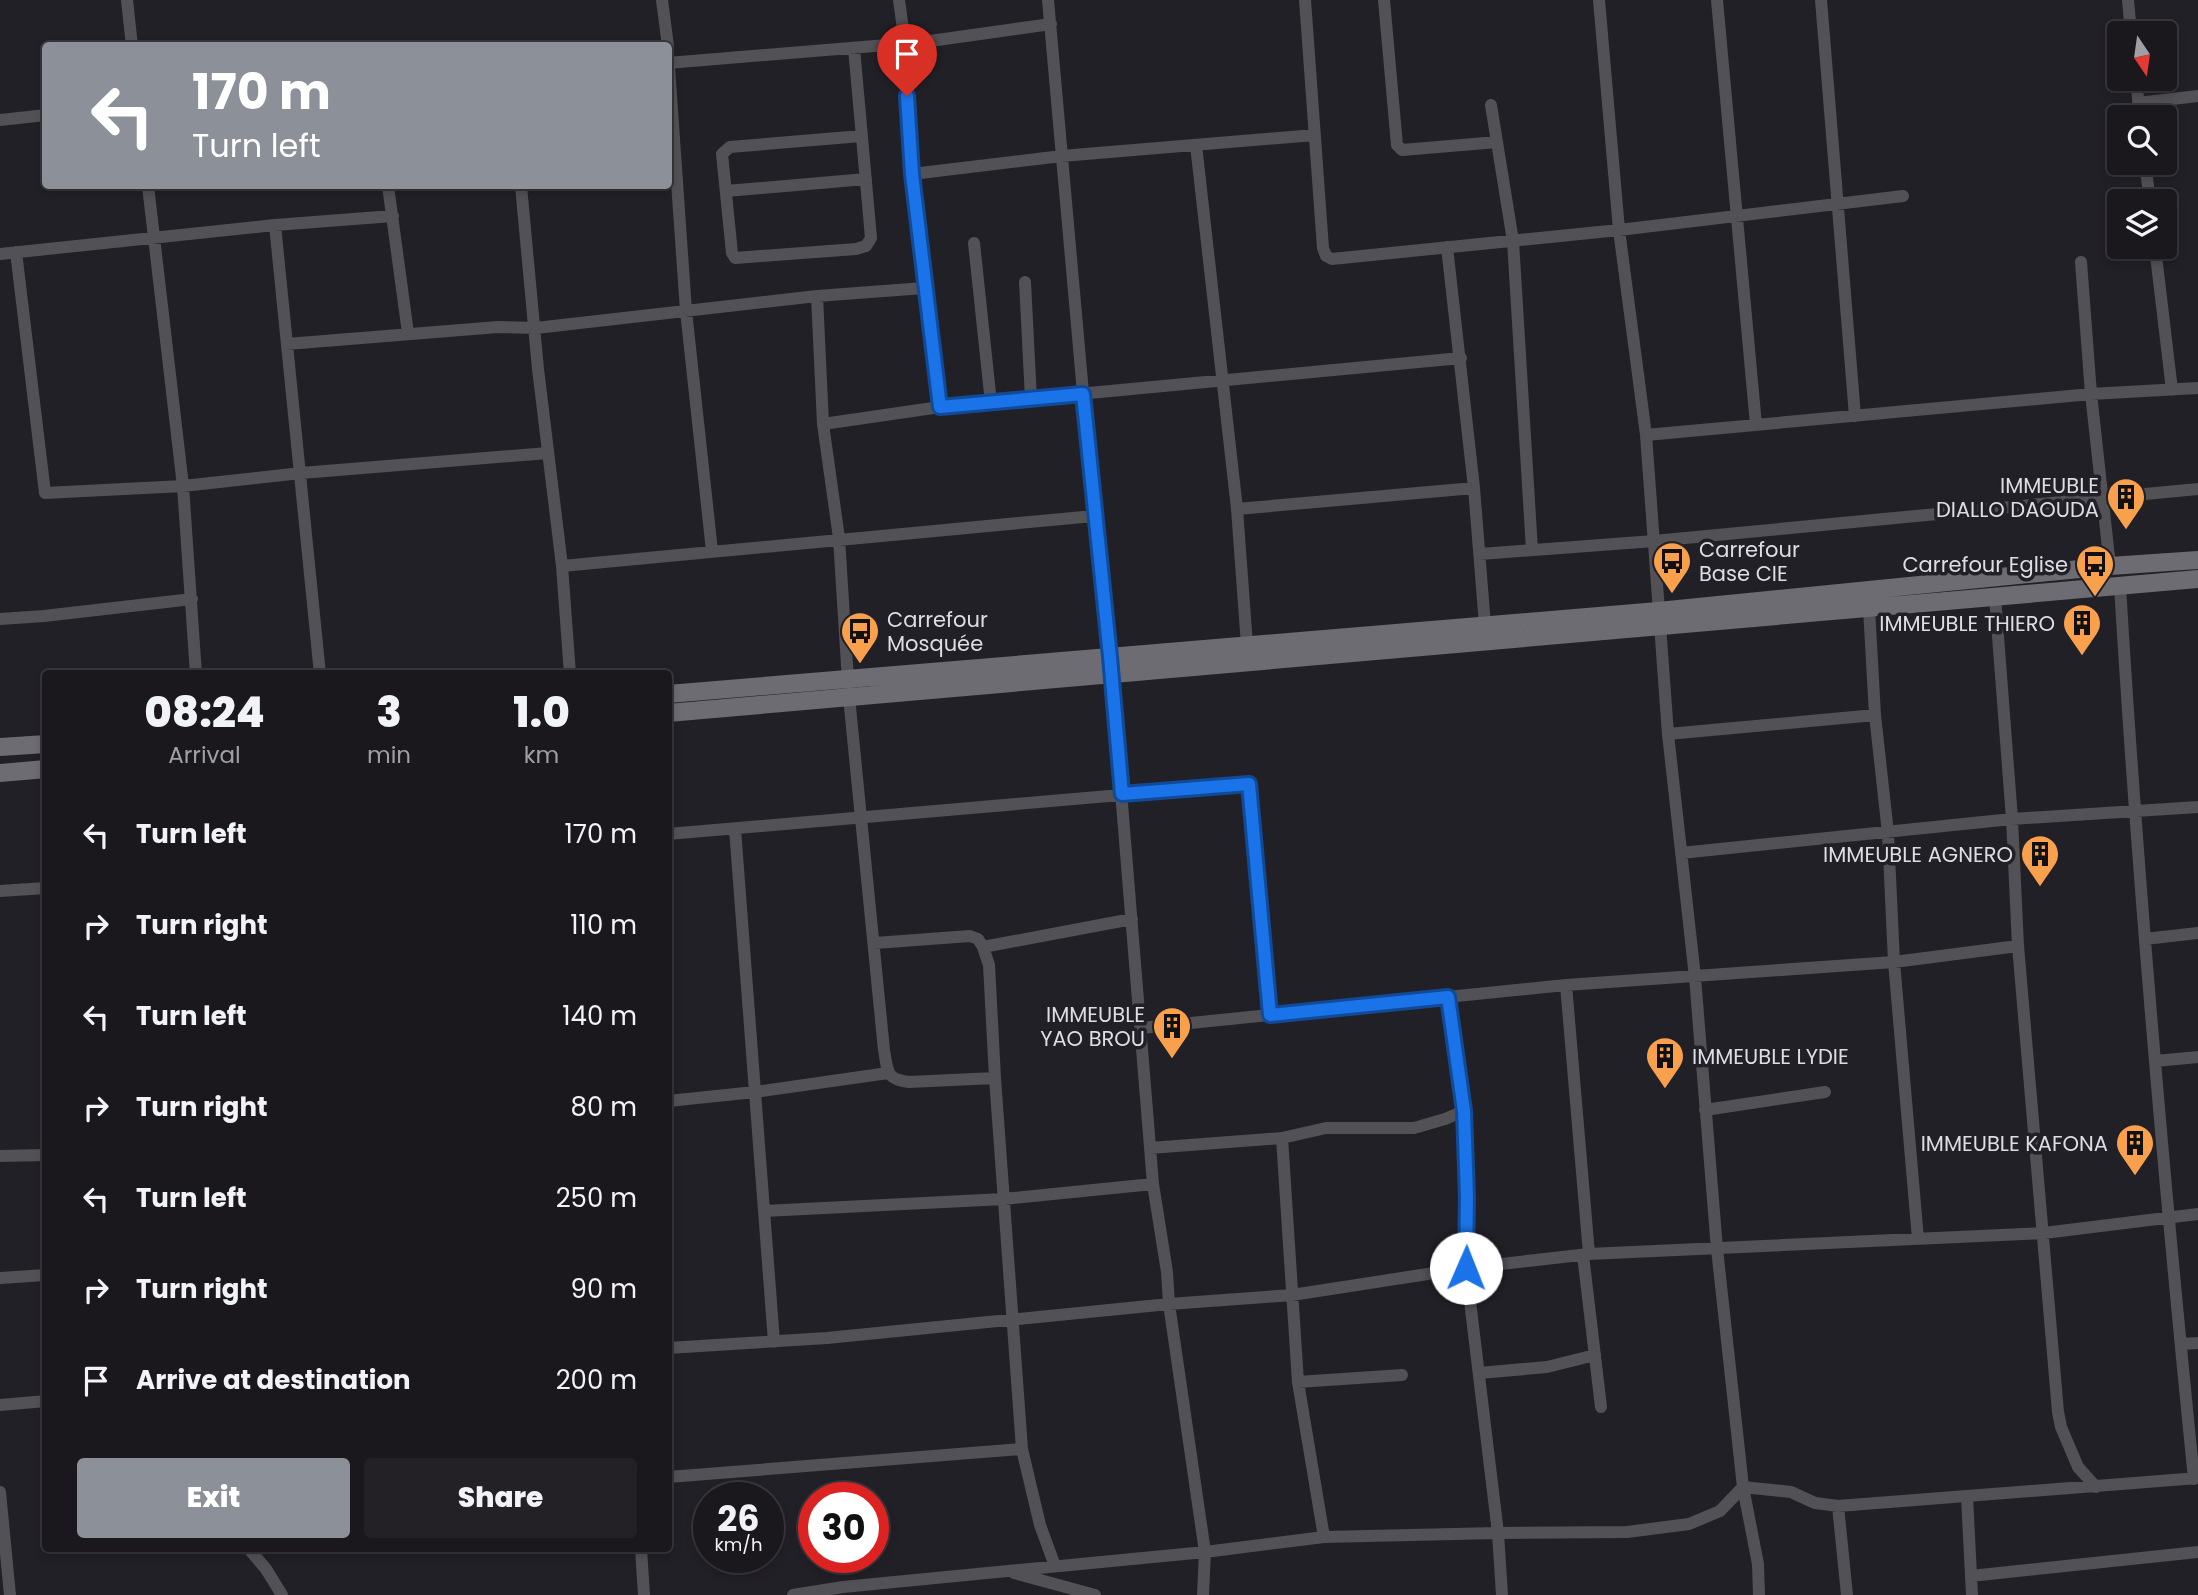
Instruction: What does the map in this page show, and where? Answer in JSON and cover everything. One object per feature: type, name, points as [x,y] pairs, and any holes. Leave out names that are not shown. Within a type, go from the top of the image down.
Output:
[{"type":"main road","points":[[672,694],[849,688],[1658,619],[2110,566],[2198,560]]},
{"type":"main road","points":[[1111,666],[1247,645],[1485,625],[1869,608],[2198,579]]},
{"type":"main road","points":[[672,712],[849,688]]},
{"type":"main road","points":[[0,747],[42,744]]},
{"type":"main road","points":[[0,773],[42,769]]},
{"type":"street","points":[[127,0],[132,42]]},
{"type":"street","points":[[662,0],[667,42]]},
{"type":"street","points":[[899,0],[905,44],[912,174],[940,407]]},
{"type":"street","points":[[1048,0],[1094,516],[1111,666],[1153,1184],[1205,1552],[1203,1595]]},
{"type":"street","points":[[1305,0],[1323,248],[1326,256],[1332,259],[1619,230],[1903,196]]},
{"type":"street","points":[[1384,0],[1397,145],[1402,150],[1497,142]]},
{"type":"street","points":[[1599,0],[1619,230],[1646,435],[1668,734],[1695,977],[1717,1249],[1744,1487],[1758,1564],[1759,1595]]},
{"type":"street","points":[[1717,0],[1756,425]]},
{"type":"street","points":[[1821,0],[1855,415]]},
{"type":"street","points":[[2127,0],[2130,21]]},
{"type":"street","points":[[672,60],[905,44],[1051,24]]},
{"type":"street","points":[[854,48],[862,135],[866,179],[871,238],[866,246],[856,249],[735,258],[732,253],[722,154],[730,147],[862,135]]},
{"type":"street","points":[[2137,91],[2138,103],[2198,96]]},
{"type":"street","points":[[672,104],[686,311],[712,551]]},
{"type":"street","points":[[1491,105],[1513,240],[1532,550]]},
{"type":"street","points":[[0,120],[42,115]]},
{"type":"street","points":[[912,174],[1062,156],[1315,135]]},
{"type":"street","points":[[1196,145],[1224,380],[1247,645]]},
{"type":"street","points":[[726,191],[866,179]]},
{"type":"street","points":[[148,189],[183,486],[197,670]]},
{"type":"street","points":[[388,189],[408,333]]},
{"type":"street","points":[[522,189],[538,369],[562,566],[570,670]]},
{"type":"street","points":[[0,254],[275,225],[393,216]]},
{"type":"street","points":[[275,225],[320,670]]},
{"type":"street","points":[[974,243],[991,403]]},
{"type":"street","points":[[1447,247],[1461,358],[1485,625]]},
{"type":"street","points":[[16,252],[46,493],[183,486],[301,473],[548,453]]},
{"type":"street","points":[[2156,259],[2172,390]]},
{"type":"street","points":[[2081,262],[2091,394],[2110,566]]},
{"type":"street","points":[[1025,282],[1031,399]]},
{"type":"street","points":[[287,344],[498,327],[536,328],[817,296],[924,288]]},
{"type":"street","points":[[817,296],[823,424],[839,538],[849,688],[888,1073],[896,1080],[909,1082],[995,1078]]},
{"type":"street","points":[[823,424],[940,407],[1461,358]]},
{"type":"street","points":[[1646,435],[2091,394],[2198,388]]},
{"type":"street","points":[[1237,509],[1474,488]]},
{"type":"street","points":[[1480,554],[1654,541],[2198,489]]},
{"type":"street","points":[[562,566],[1094,516]]},
{"type":"street","points":[[1744,1487],[1791,1492],[1815,1503],[1838,1506],[2196,1478],[2193,1423],[2181,1344],[2168,1217],[2134,812],[2120,586]]},
{"type":"street","points":[[1995,597],[2012,819],[2018,946],[2060,1420],[2078,1467],[2096,1487]]},
{"type":"street","points":[[0,619],[192,599]]},
{"type":"street","points":[[1869,608],[1875,715],[1888,834],[1894,962],[1918,1239]]},
{"type":"street","points":[[1668,734],[1875,715]]},
{"type":"street","points":[[672,834],[1249,784],[1270,1015]]},
{"type":"street","points":[[1681,853],[1888,834],[2012,819],[2198,807]]},
{"type":"street","points":[[735,829],[774,1342]]},
{"type":"street","points":[[0,891],[42,888]]},
{"type":"street","points":[[983,947],[1132,919]]},
{"type":"street","points":[[2145,939],[2198,933]]},
{"type":"street","points":[[874,943],[970,936],[978,939],[989,965],[1022,1449],[1040,1525],[1055,1566]]},
{"type":"street","points":[[1141,1028],[1566,985],[1894,962],[2018,946]]},
{"type":"street","points":[[1566,985],[1586,1255],[1601,1407]]},
{"type":"street","points":[[1448,997],[1464,1111],[1466,1268],[1498,1533],[1502,1595]]},
{"type":"street","points":[[2156,1061],[2198,1057]]},
{"type":"street","points":[[672,1101],[888,1073]]},
{"type":"street","points":[[1705,1110],[1825,1092]]},
{"type":"street","points":[[1150,1149],[1282,1138],[1326,1128],[1414,1128],[1464,1111]]},
{"type":"street","points":[[1282,1138],[1298,1382],[1324,1537]]},
{"type":"street","points":[[0,1156],[42,1155]]},
{"type":"street","points":[[764,1211],[1004,1199],[1153,1184]]},
{"type":"street","points":[[672,1348],[774,1342],[1292,1294],[1466,1268],[1586,1255],[2044,1233],[2198,1214]]},
{"type":"street","points":[[0,1278],[42,1275]]},
{"type":"street","points":[[2181,1344],[2198,1343]]},
{"type":"street","points":[[1479,1373],[1548,1367],[1595,1355]]},
{"type":"street","points":[[1298,1382],[1402,1374]]},
{"type":"street","points":[[0,1405],[42,1401]]},
{"type":"street","points":[[672,1477],[1022,1449]]},
{"type":"street","points":[[793,1595],[843,1587],[1205,1552],[1324,1537],[1627,1532],[1689,1524],[1720,1511],[1744,1487]]},
{"type":"street","points":[[0,1492],[10,1595]]},
{"type":"street","points":[[1966,1497],[1972,1595]]},
{"type":"street","points":[[1838,1506],[1847,1595]]},
{"type":"street","points":[[251,1552],[266,1569],[282,1595]]},
{"type":"street","points":[[641,1552],[644,1595]]},
{"type":"street","points":[[1971,1576],[2198,1552]]},
{"type":"street","points":[[1007,1571],[1095,1595]]},
{"type":"place","name":"IMMEUBLE DIALLO DAOUDA","points":[[2126,531]]},
{"type":"place","name":"Carrefour Base CIE","points":[[1672,595]]},
{"type":"place","name":"Carrefour Eglise","points":[[2095,598]]},
{"type":"place","name":"IMMEUBLE THIERO","points":[[2082,657]]},
{"type":"place","name":"Carrefour Mosquée","points":[[860,665]]},
{"type":"place","name":"IMMEUBLE AGNERO","points":[[2040,888]]},
{"type":"place","name":"IMMEUBLE YAO BROU","points":[[1172,1060]]},
{"type":"place","name":"IMMEUBLE LYDIE","points":[[1665,1090]]},
{"type":"place","name":"IMMEUBLE KAFONA","points":[[2135,1177]]},
{"type":"route","points":[[907,96],[924,288],[940,407],[1083,394],[1122,794],[1249,784],[1270,1015],[1448,997],[1464,1111],[1466,1268]]}]
